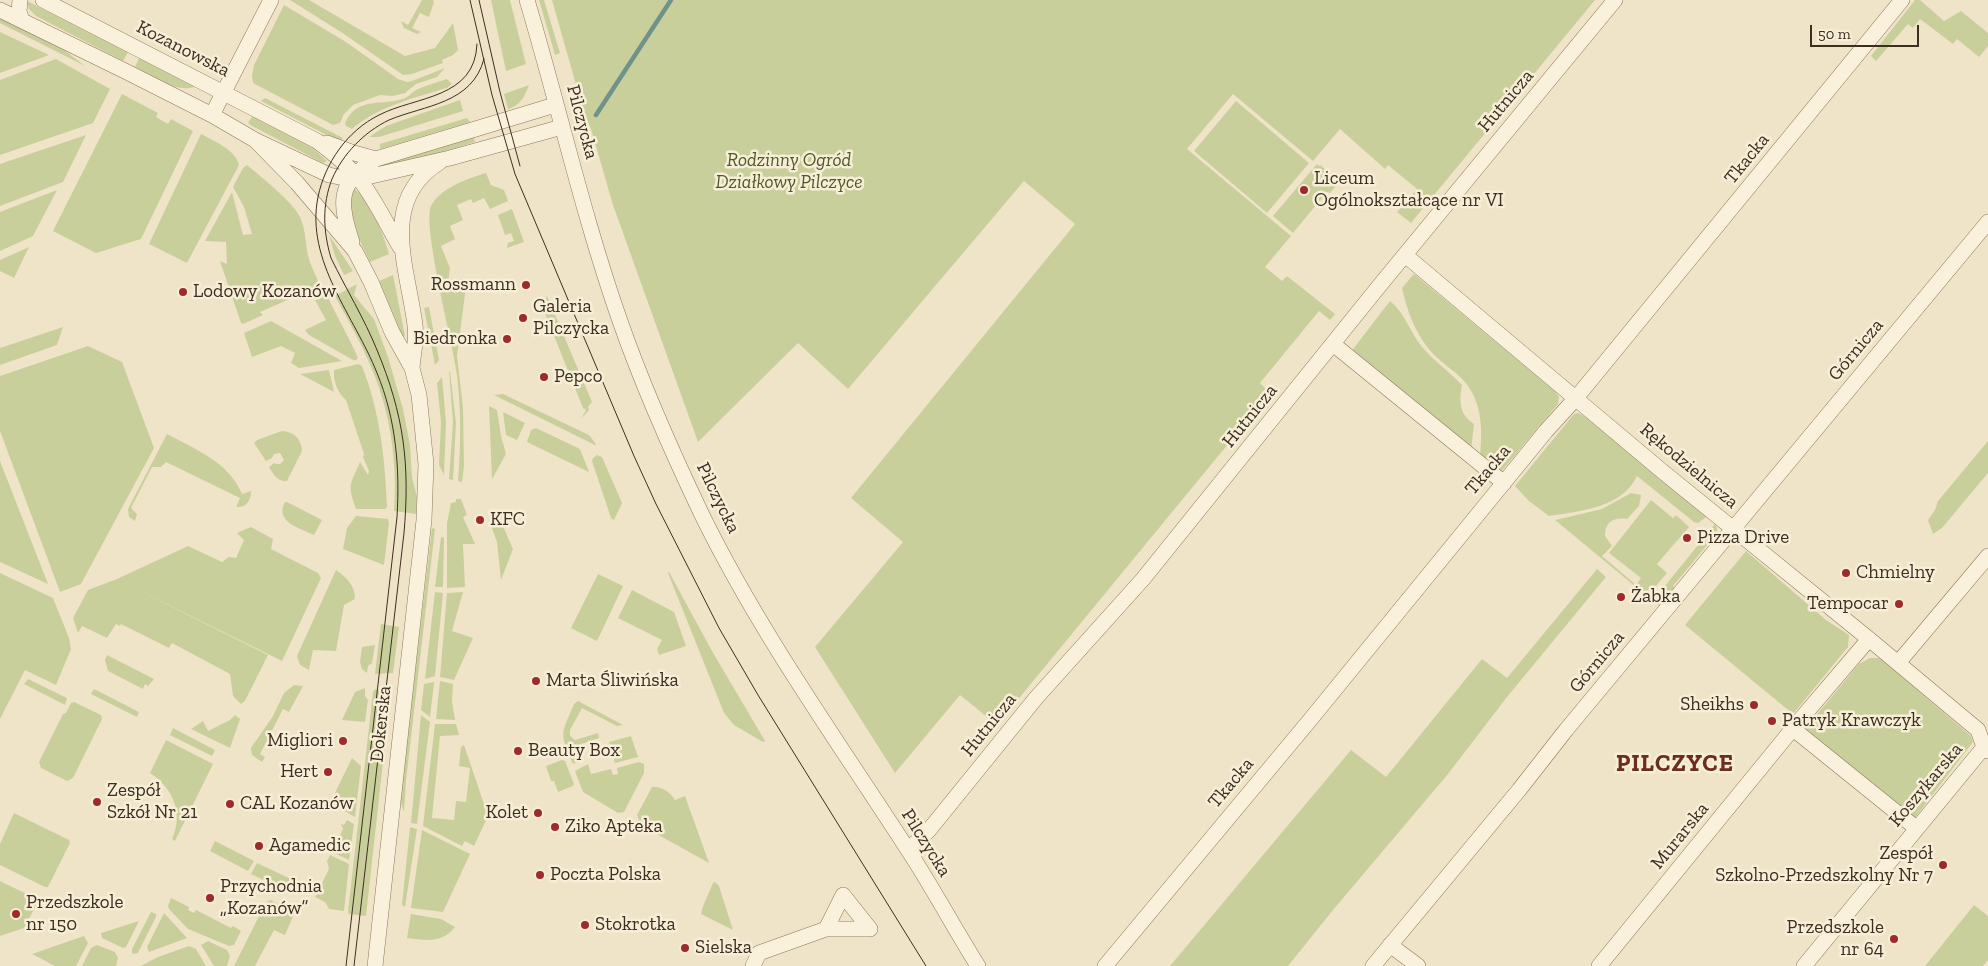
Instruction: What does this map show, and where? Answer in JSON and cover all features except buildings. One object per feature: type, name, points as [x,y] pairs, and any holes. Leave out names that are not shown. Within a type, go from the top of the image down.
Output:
[{"type":"street","points":[[20,0],[19,12],[22,20]]},
{"type":"street","name":"Kozanowska","points":[[43,0],[305,134],[349,152],[376,158],[555,106]]},
{"type":"street","points":[[212,115],[271,0]]},
{"type":"street","name":"Pilczycka","points":[[527,0],[548,68],[555,106],[622,326],[702,515],[763,625],[823,721],[908,850],[978,966]]},
{"type":"street","name":"Hutnicza","points":[[908,850],[929,830],[1036,698],[1143,579],[1405,255],[1615,0]]},
{"type":"street","name":"Tkacka","points":[[1105,966],[1546,431],[1576,398],[1902,0]]},
{"type":"street","points":[[0,10],[212,115],[255,140],[329,175],[357,180],[450,158],[562,127]]},
{"type":"street","name":"Kozanowska","points":[[305,134],[332,153],[357,180],[376,158]]},
{"type":"street","points":[[255,140],[314,202],[355,251]]},
{"type":"street","name":"Dokerska","points":[[412,368],[416,328],[400,247],[404,210],[412,190],[428,170],[450,158]]},
{"type":"street","points":[[355,251],[343,215],[345,194],[357,180]]},
{"type":"street","name":"Dokerska","points":[[357,180],[400,247]]},
{"type":"street","name":"Górnicza","points":[[1373,966],[1988,222]]},
{"type":"street","name":"Dokerska","points":[[355,251],[371,282],[392,332],[412,368],[422,414],[426,479],[422,545],[375,966]]},
{"type":"street","name":"Rękodzielnicza","points":[[1405,255],[1978,730],[1986,749]]},
{"type":"street","points":[[1333,344],[1504,483]]},
{"type":"street","points":[[1898,663],[1988,556]]},
{"type":"street","name":"Murarska","points":[[1599,966],[1792,728],[1869,639]]},
{"type":"street","points":[[1792,728],[1916,828]]},
{"type":"street","name":"Koszykarska","points":[[1804,966],[1916,828],[1986,749]]},
{"type":"street","points":[[756,960],[826,929]]},
{"type":"street","points":[[1390,944],[1418,966]]},
{"type":"green space","points":[[290,0],[309,0],[405,56],[435,48],[453,23],[458,50],[453,55],[442,60],[443,63],[412,74],[403,75],[344,34]]},
{"type":"green space","points":[[422,0],[433,0],[434,2],[429,17],[420,13],[412,28],[421,32],[417,34],[404,28],[401,21],[408,25]]},
{"type":"green space","points":[[491,0],[510,0],[526,64],[506,71]]},
{"type":"green space","points":[[539,0],[544,0],[560,53],[555,55]]},
{"type":"green space","name":"Rodzinny Ogród Działkowy Pilczyce","points":[[552,0],[1595,0],[1411,223],[1397,212],[1417,189],[1388,165],[1385,169],[1340,129],[1313,161],[1233,94],[1187,149],[1291,236],[1265,267],[1282,281],[1287,276],[1335,314],[1330,320],[1319,311],[1260,383],[1270,393],[997,725],[960,695],[895,773],[815,647],[903,542],[851,498],[1075,224],[1024,181],[848,389],[798,343],[698,442],[613,205],[591,129],[584,113]]},
{"type":"green space","points":[[1915,0],[1920,0],[1944,21],[1961,11],[1988,33],[1988,46],[1979,57],[1957,39],[1953,44],[1920,19],[1913,28],[1908,24],[1876,61],[1871,56]]},
{"type":"green space","points":[[27,1],[128,52],[123,61],[36,16],[29,9]]},
{"type":"green space","points":[[284,5],[346,42],[398,79],[407,82],[412,81],[445,68],[437,77],[416,84],[405,93],[393,96],[380,95],[353,105],[344,114],[340,123],[333,125],[253,83],[254,65]]},
{"type":"green space","points":[[0,18],[64,50],[85,66],[0,23]]},
{"type":"green space","points":[[0,32],[49,55],[0,73]]},
{"type":"green space","points":[[139,58],[194,87],[179,88],[155,78],[135,67]]},
{"type":"green space","points":[[56,59],[110,89],[93,123],[0,155],[0,80]]},
{"type":"green space","points":[[447,79],[452,84],[447,88],[385,109],[362,121],[352,129],[346,126],[345,123],[350,114],[364,105],[397,101],[418,89]]},
{"type":"green space","points":[[529,85],[522,100],[516,106],[508,109],[504,94]]},
{"type":"green space","points":[[122,94],[158,113],[156,117],[168,124],[171,119],[193,131],[141,239],[96,253],[53,231]]},
{"type":"green space","points":[[265,98],[343,138],[340,142],[261,101]]},
{"type":"green space","points":[[460,100],[463,111],[379,137],[369,137],[386,126]]},
{"type":"green space","points":[[1236,101],[1309,163],[1267,213],[1194,151]]},
{"type":"green space","points":[[253,115],[309,145],[327,161],[323,163],[252,126],[248,123]]},
{"type":"green space","points":[[467,118],[470,122],[380,149],[380,144]]},
{"type":"green space","points":[[201,134],[229,150],[239,165],[187,263],[149,244]]},
{"type":"green space","points":[[86,135],[63,182],[0,206],[0,164]]},
{"type":"green space","points":[[474,137],[475,142],[390,168],[386,166],[388,163]]},
{"type":"green space","points":[[1317,164],[1340,181],[1330,193],[1327,192],[1293,233],[1273,216]]},
{"type":"green space","points":[[247,165],[284,197],[300,217],[309,259],[319,287],[309,293],[306,292],[260,312],[263,315],[243,324],[241,323],[220,261],[227,264],[226,242],[205,241],[232,192],[243,235],[252,234],[244,207],[233,187],[243,168]]},
{"type":"green space","points":[[486,173],[491,185],[504,190],[508,201],[490,209],[484,198],[473,203],[471,199],[457,205],[463,220],[450,226],[455,239],[441,246],[450,268],[448,284],[453,284],[454,281],[459,282],[460,279],[467,279],[457,356],[463,407],[464,466],[462,482],[458,481],[460,428],[457,375],[434,260],[429,218],[431,206],[440,194],[463,181]]},
{"type":"green space","points":[[354,189],[360,193],[371,208],[389,254],[370,262],[351,216],[351,197]]},
{"type":"green space","points":[[57,190],[33,236],[0,251],[0,212]]},
{"type":"green space","points":[[512,209],[524,242],[507,248],[508,243],[514,241],[511,233],[505,235],[498,215]]},
{"type":"green space","points":[[329,235],[353,271],[344,275],[335,256]]},
{"type":"green space","points":[[29,247],[14,278],[0,271],[0,260]]},
{"type":"green space","points":[[1414,274],[1555,391],[1559,397],[1558,404],[1500,473],[1480,456],[1481,422],[1472,392],[1457,374],[1438,359],[1428,348],[1412,320],[1402,288]]},
{"type":"green space","points":[[393,275],[405,336],[402,337],[379,281]]},
{"type":"green space","points":[[357,284],[354,295],[374,319],[388,357],[403,409],[410,445],[412,477],[417,497],[416,514],[394,511],[395,472],[393,452],[381,394],[367,358],[335,296]]},
{"type":"green space","points":[[327,296],[354,349],[358,358],[356,360],[309,335],[305,330],[326,320],[315,300]]},
{"type":"green space","points":[[547,296],[592,402],[588,407],[589,410],[581,419],[586,410],[583,408],[542,306]]},
{"type":"green space","points":[[1390,301],[1400,311],[1422,347],[1462,385],[1461,407],[1465,416],[1474,424],[1471,451],[1350,353]]},
{"type":"green space","points":[[429,307],[439,360],[435,365],[424,308]]},
{"type":"green space","points":[[271,321],[342,361],[299,368],[291,363],[295,353],[281,346],[252,357],[244,333]]},
{"type":"green space","points":[[63,327],[57,345],[0,365],[0,348]]},
{"type":"green space","points":[[88,346],[122,362],[154,448],[81,584],[60,592],[0,431],[0,376]]},
{"type":"green space","points":[[358,364],[362,366],[368,383],[377,418],[385,471],[387,507],[385,509],[356,509],[351,494],[352,481],[360,462],[368,475],[369,471],[346,400],[336,386],[334,370]]},
{"type":"green space","points":[[329,370],[334,392],[300,374]]},
{"type":"green space","points":[[449,371],[456,423],[453,480],[449,479],[453,422]]},
{"type":"green space","points":[[442,377],[446,422],[444,475],[439,465],[441,422],[437,383]]},
{"type":"green space","points":[[503,394],[589,435],[596,444],[494,395]]},
{"type":"green space","points":[[489,406],[497,410],[506,454],[492,479]]},
{"type":"green space","points":[[503,412],[525,423],[517,440],[506,435]]},
{"type":"green space","points":[[1578,413],[1708,516],[1698,523],[1694,522],[1637,476],[1630,487],[1621,495],[1587,510],[1549,516],[1529,501],[1515,486],[1574,414]]},
{"type":"green space","points":[[536,428],[580,449],[589,472],[527,442],[531,430]]},
{"type":"green space","points":[[282,431],[290,433],[298,439],[302,451],[287,481],[278,479],[269,467],[274,463],[280,464],[284,460],[280,453],[274,454],[272,458],[266,461],[254,443],[257,440]]},
{"type":"green space","points":[[167,434],[200,451],[220,465],[236,483],[242,494],[251,491],[247,503],[236,507],[240,498],[166,462],[161,467],[152,467],[131,508],[137,514],[135,521],[129,517],[128,509]]},
{"type":"green space","points":[[1988,441],[1988,473],[1942,528],[1933,534],[1928,520],[1935,510],[1938,501]]},
{"type":"green space","points":[[597,455],[602,457],[622,503],[614,520],[611,518],[592,461]]},
{"type":"green space","points":[[0,461],[48,584],[0,562]]},
{"type":"green space","points":[[1631,493],[1641,495],[1639,506],[1627,519],[1614,520],[1609,524],[1605,531],[1605,536],[1612,546],[1602,556],[1636,585],[1641,578],[1609,553],[1651,500],[1673,518],[1676,515],[1689,527],[1657,564],[1667,573],[1651,592],[1646,593],[1636,587],[1555,520],[1602,509]]},
{"type":"green space","points":[[456,499],[461,499],[467,515],[463,517],[475,544],[463,544],[465,587],[447,588],[447,523],[451,503],[456,502]]},
{"type":"green space","points":[[285,502],[322,520],[314,535],[296,527],[286,519],[283,515]]},
{"type":"green space","points":[[356,516],[388,519],[384,565],[343,549],[347,528]]},
{"type":"green space","points":[[499,517],[513,549],[501,580],[497,542],[489,520]]},
{"type":"green space","points":[[1715,524],[1717,535],[1712,545],[1708,544],[1673,586],[1675,590],[1662,607],[1652,602]]},
{"type":"green space","points":[[251,527],[273,539],[271,549],[318,573],[321,578],[282,661],[128,585],[268,655],[245,701],[241,704],[233,696],[230,674],[172,643],[169,648],[121,624],[120,626],[116,624],[107,638],[82,626],[78,633],[73,618],[88,590],[117,579],[188,546],[222,562],[229,557],[236,558],[244,540],[237,533]]},
{"type":"green space","points":[[432,528],[435,529],[404,812],[400,799]]},
{"type":"green space","points":[[441,537],[444,538],[443,587],[435,587]]},
{"type":"green space","points":[[1746,551],[1826,620],[1849,635],[1848,647],[1793,714],[1685,625]]},
{"type":"green space","points":[[1597,569],[1606,577],[1507,697],[1448,774],[1288,966],[1170,966],[1351,750],[1386,777],[1482,659],[1507,678]]},
{"type":"green space","points":[[336,570],[349,582],[355,594],[355,599],[344,605],[336,651],[313,650],[309,670],[300,665],[297,656]]},
{"type":"green space","points":[[669,572],[712,651],[765,741],[763,742],[734,725],[724,713]]},
{"type":"green space","points":[[0,573],[53,598],[69,638],[71,649],[56,685],[25,670],[0,719]]},
{"type":"green space","points":[[598,574],[623,586],[597,641],[571,628]]},
{"type":"green space","points":[[632,590],[674,612],[686,646],[659,655],[657,649],[662,640],[618,618]]},
{"type":"green space","points":[[435,592],[443,593],[435,676],[425,679]]},
{"type":"green space","points":[[463,592],[452,631],[473,638],[454,680],[440,677],[447,593]]},
{"type":"green space","points":[[381,624],[399,627],[393,673],[375,674]]},
{"type":"green space","points":[[375,645],[372,663],[368,666],[367,673],[362,669],[360,662],[362,647]]},
{"type":"green space","points":[[107,655],[154,679],[148,686],[145,684],[143,689],[108,671],[105,660]]},
{"type":"green space","points":[[1870,658],[1880,658],[1971,736],[1973,742],[1914,819],[1803,731],[1859,664]]},
{"type":"green space","points":[[28,679],[67,698],[65,705],[24,684]]},
{"type":"green space","points":[[440,681],[453,684],[452,701],[455,720],[436,719]]},
{"type":"green space","points":[[434,682],[430,717],[421,710],[424,684]]},
{"type":"green space","points":[[294,685],[303,686],[289,712],[283,709],[260,754],[265,757],[262,762],[252,755],[251,748],[273,716],[284,693]]},
{"type":"green space","points":[[365,688],[365,696],[368,700],[365,722],[342,720],[355,692]]},
{"type":"green space","points":[[94,689],[139,712],[137,717],[91,694]]},
{"type":"green space","points":[[375,689],[387,694],[390,699],[366,916],[349,914],[348,912],[373,692]]},
{"type":"green space","points":[[578,701],[623,725],[617,726],[582,708],[570,730],[570,736],[575,740],[598,733],[599,738],[578,745],[583,760],[573,764],[565,745],[563,733],[574,704]]},
{"type":"green space","points":[[74,702],[101,715],[102,719],[73,778],[67,781],[41,768],[39,762],[63,714],[66,713],[71,703]]},
{"type":"green space","points":[[235,715],[240,719],[230,748],[191,729],[203,721],[208,731],[230,720]]},
{"type":"green space","points":[[421,715],[430,722],[417,824],[411,823]]},
{"type":"green space","points":[[435,724],[456,724],[459,735],[440,736],[432,818],[454,820],[456,801],[466,802],[470,768],[459,766],[461,747],[464,745],[488,816],[474,846],[465,841],[462,846],[423,826]]},
{"type":"green space","points":[[173,728],[215,750],[212,756],[170,735]]},
{"type":"green space","points":[[631,736],[638,757],[615,763],[609,742]]},
{"type":"green space","points":[[166,740],[213,764],[175,841],[172,839],[177,820],[174,802],[165,786],[150,773]]},
{"type":"green space","points":[[352,758],[361,766],[355,817],[330,803]]},
{"type":"green space","points":[[562,760],[565,761],[574,784],[558,792],[554,781],[551,781],[546,766]]},
{"type":"green space","points":[[639,762],[644,764],[644,773],[624,812],[618,813],[583,792],[575,771],[588,764],[591,774],[611,769],[613,775],[618,774],[617,768]]},
{"type":"green space","points":[[652,787],[659,787],[665,790],[675,800],[685,796],[709,863],[635,822],[639,820],[637,815]]},
{"type":"green space","points":[[14,813],[69,840],[70,843],[48,887],[0,865],[0,844]]},
{"type":"green space","points":[[347,820],[354,824],[349,860],[332,852],[343,829],[341,824],[344,825]]},
{"type":"green space","points":[[410,827],[417,829],[405,907],[402,905]]},
{"type":"green space","points":[[422,830],[470,854],[443,912],[411,908]]},
{"type":"green space","points":[[215,841],[254,861],[248,871],[210,851]]},
{"type":"green space","points":[[330,855],[349,864],[344,911],[329,909],[325,902],[315,897],[329,869],[327,861]]},
{"type":"green space","points":[[257,863],[291,879],[285,890],[251,874]]},
{"type":"green space","name":"Przedszkole nr 150","points":[[0,881],[39,900],[24,928],[0,936]]},
{"type":"green space","points":[[715,882],[719,886],[733,930],[701,914]]},
{"type":"green space","points":[[171,898],[189,907],[188,910],[194,913],[196,910],[231,928],[233,926],[241,931],[234,945],[229,946],[188,929],[169,909],[168,906]]},
{"type":"green space","points":[[271,900],[294,914],[285,935],[274,930],[255,966],[234,966],[266,902]]},
{"type":"green space","points":[[1974,905],[1988,916],[1988,960],[1983,966],[1925,966]]},
{"type":"green space","points":[[151,912],[156,914],[156,917],[138,953],[134,954],[132,949]]},
{"type":"green space","points":[[164,913],[187,938],[149,952],[147,947]]},
{"type":"green space","points":[[411,914],[441,919],[455,927],[445,936],[433,940],[407,938]]},
{"type":"green space","points":[[139,921],[126,947],[123,948],[102,938],[101,933]]},
{"type":"green space","points":[[84,936],[88,943],[76,966],[55,966],[32,954]]},
{"type":"green space","points":[[208,941],[227,950],[230,956],[227,966],[214,966],[201,945]]},
{"type":"green space","points":[[97,945],[115,952],[118,958],[116,966],[82,966],[91,948]]},
{"type":"green space","points":[[189,946],[196,949],[206,966],[141,966],[158,957]]},
{"type":"waterway","points":[[596,115],[671,0]]},
{"type":"tram line","points":[[470,0],[492,95],[515,174],[656,504],[719,628],[758,695],[926,966]]},
{"type":"tram line","points":[[479,0],[500,92],[520,166]]},
{"type":"tram line","points":[[346,966],[397,517],[398,480],[395,444],[389,408],[383,390],[368,352],[334,288],[325,266],[319,244],[316,221],[318,197],[326,172],[347,139],[367,122],[379,115],[426,99],[455,86],[466,76],[474,62],[477,44]]},
{"type":"tram line","points":[[354,966],[404,533],[406,484],[403,440],[393,396],[377,350],[331,258],[326,238],[325,208],[332,179],[342,161],[363,137],[389,120],[446,101],[458,94],[478,74],[484,59]]},
{"type":"place","name":"Liceum Ogólnokształcące nr VI","points":[[1304,190]]},
{"type":"place","name":"Rossmann","points":[[526,285]]},
{"type":"place","name":"Lodowy Kozanów","points":[[183,292]]},
{"type":"place","name":"Galeria Pilczycka","points":[[523,318]]},
{"type":"place","name":"Biedronka","points":[[507,339]]},
{"type":"place","name":"Pepco","points":[[544,377]]},
{"type":"place","name":"KFC","points":[[480,520]]},
{"type":"place","name":"Pizza Drive","points":[[1687,538]]},
{"type":"place","name":"Chmielny","points":[[1846,573]]},
{"type":"place","name":"Żabka","points":[[1621,597]]},
{"type":"place","name":"Tempocar","points":[[1899,604]]},
{"type":"place","name":"Marta Śliwińska","points":[[536,681]]},
{"type":"place","name":"Sheikhs","points":[[1754,705]]},
{"type":"place","name":"Patryk Krawczyk","points":[[1772,721]]},
{"type":"place","name":"Migliori","points":[[343,741]]},
{"type":"place","name":"Beauty Box","points":[[518,751]]},
{"type":"place","name":"Hert","points":[[328,772]]},
{"type":"place","name":"Zespół Szkół Nr 21","points":[[97,802]]},
{"type":"place","name":"CAL Kozanów","points":[[230,804]]},
{"type":"place","name":"Kolet","points":[[538,813]]},
{"type":"place","name":"Ziko Apteka","points":[[555,827]]},
{"type":"place","name":"Agamedic","points":[[259,846]]},
{"type":"place","name":"Zespół Szkolno-Przedszkolny Nr 7","points":[[1943,865]]},
{"type":"place","name":"Poczta Polska","points":[[540,875]]},
{"type":"place","name":"Przychodnia „Kozanów”","points":[[210,898]]},
{"type":"place","name":"Przedszkole nr 150","points":[[16,914]]},
{"type":"place","name":"Stokrotka","points":[[585,925]]},
{"type":"place","name":"Przedszkole nr 64","points":[[1894,939]]},
{"type":"place","name":"Sielska","points":[[685,948]]},
{"type":"district","name":"PILCZYCE","points":[[1675,764]]}]
